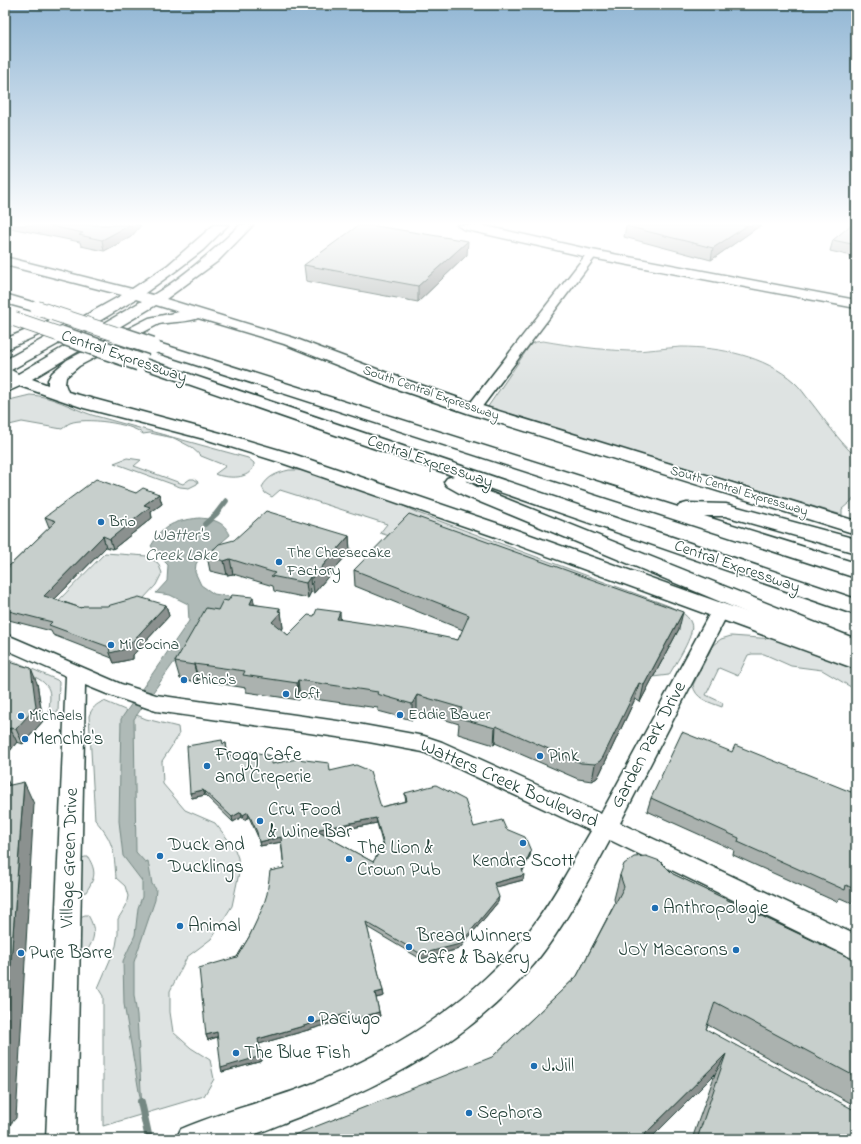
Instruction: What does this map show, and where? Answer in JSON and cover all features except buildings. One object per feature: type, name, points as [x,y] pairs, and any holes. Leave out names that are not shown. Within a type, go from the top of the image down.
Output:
[{"type":"main road","name":"South Central Expressway","points":[[75,278],[135,295],[289,342],[473,409],[856,528]]},
{"type":"main road","points":[[5,366],[135,295],[158,278]]},
{"type":"main road","points":[[9,381],[155,301],[188,278]]},
{"type":"main road","points":[[721,278],[856,304]]},
{"type":"main road","points":[[183,282],[175,297],[184,310]]},
{"type":"main road","points":[[5,345],[94,304],[100,299],[104,290],[97,284]]},
{"type":"main road","name":"Central Expressway","points":[[5,298],[856,571]]},
{"type":"main road","points":[[60,395],[56,388],[56,379],[61,371],[73,363],[154,321],[173,317],[203,316]]},
{"type":"main road","name":"Central Expressway","points":[[10,317],[856,607]]},
{"type":"main road","points":[[9,381],[209,435],[283,457],[465,519],[856,660]]},
{"type":"main road","points":[[389,447],[470,491],[856,649]]},
{"type":"main road","points":[[664,509],[726,510],[856,546]]},
{"type":"street","points":[[473,409],[573,278]]},
{"type":"street","name":"Garden Park Drive","points":[[191,1139],[234,1126],[316,1096],[385,1066],[436,1034],[466,1012],[492,990],[535,944],[578,875],[606,827],[720,611]]},
{"type":"street","name":"Watters Creek Boulevard","points":[[5,641],[118,690],[156,703],[358,732],[424,744],[606,827],[856,948]]},
{"type":"street","name":"Village Green Drive","points":[[61,1139],[76,672]]},
{"type":"shaded area","points":[[543,341],[586,348],[630,351],[696,347],[726,351],[770,366],[782,373],[798,386],[837,437],[856,457],[856,497],[842,509],[842,515],[487,408],[531,344]]},
{"type":"shaded area","points":[[30,395],[62,403],[92,415],[248,458],[254,463],[254,466],[248,474],[243,476],[227,477],[217,475],[215,474],[226,466],[201,456],[191,447],[174,438],[150,433],[143,434],[129,427],[108,422],[77,421],[69,423],[62,429],[22,422],[5,426],[5,401]]},
{"type":"shaded area","points":[[127,458],[141,460],[134,466],[183,484],[190,479],[194,479],[198,482],[189,488],[180,487],[114,463]]},
{"type":"shaded area","points":[[289,470],[301,470],[385,497],[418,513],[669,606],[682,613],[690,620],[692,628],[691,634],[669,675],[653,677],[399,539],[380,533],[387,524],[280,490],[272,497],[265,493],[262,487],[267,480],[277,474]]},
{"type":"shaded area","points":[[105,553],[147,556],[158,563],[162,573],[156,585],[143,599],[126,606],[77,609],[56,603]]},
{"type":"shaded area","points":[[731,636],[774,639],[856,669],[856,690],[822,670],[791,666],[764,654],[752,654],[748,655],[738,676],[719,668],[706,695],[723,703],[722,707],[708,702],[697,694],[693,685],[713,645],[721,639]]},
{"type":"shaded area","points":[[5,657],[59,682],[58,712],[49,712],[50,692],[46,685],[30,675],[5,668]]},
{"type":"shaded area","points":[[104,701],[146,719],[178,727],[179,735],[162,761],[163,784],[185,810],[215,823],[234,847],[238,858],[239,873],[232,906],[211,939],[187,957],[170,991],[170,1012],[173,1032],[191,1048],[210,1060],[214,1079],[204,1096],[103,1126],[103,996],[98,988],[116,946],[118,919],[126,906],[128,896],[125,886],[116,878],[112,847],[106,834],[95,820],[89,716],[91,711],[99,703]]},
{"type":"shaded area","points":[[88,857],[91,862],[94,875],[86,892],[80,893],[80,859]]},
{"type":"shaded area","points":[[88,915],[91,921],[94,935],[85,954],[79,955],[80,917]]},
{"type":"water","name":"Watter's Creek Lake","points":[[199,518],[213,520],[221,524],[230,535],[215,548],[202,554],[196,564],[195,572],[201,585],[214,594],[232,597],[232,602],[201,624],[134,719],[136,852],[145,862],[148,861],[152,884],[156,889],[155,900],[134,962],[134,995],[137,1015],[142,1109],[124,1004],[123,961],[135,935],[138,908],[142,897],[142,881],[123,856],[119,821],[121,719],[189,621],[188,604],[170,595],[156,593],[167,581],[168,565],[151,546],[160,533],[170,525],[176,522]]},
{"type":"waterway","points":[[205,524],[216,514],[226,501]]},
{"type":"waterway","points":[[141,1102],[149,1139]]},
{"type":"place","name":"Brio","points":[[101,522]]},
{"type":"place","name":"The Cheesecake Factory","points":[[279,562]]},
{"type":"place","name":"Mi Cocina","points":[[111,645]]},
{"type":"place","name":"Chico's","points":[[184,680]]},
{"type":"place","name":"Loft","points":[[286,694]]},
{"type":"place","name":"Eddie Bauer","points":[[400,715]]},
{"type":"place","name":"Michaels","points":[[21,716]]},
{"type":"place","name":"Menchie's","points":[[25,739]]},
{"type":"place","name":"Pink","points":[[540,756]]},
{"type":"place","name":"Frogg Cafe and Creperie","points":[[207,766]]},
{"type":"place","name":"Cru Food & Wine Bar","points":[[260,821]]},
{"type":"place","name":"Kendra Scott","points":[[523,843]]},
{"type":"place","name":"Duck and Ducklings","points":[[160,856]]},
{"type":"place","name":"The Lion & Crown Pub","points":[[349,859]]},
{"type":"place","name":"Anthropologie","points":[[655,908]]},
{"type":"place","name":"Animal","points":[[180,926]]},
{"type":"place","name":"Bread Winners Cafe & Bakery","points":[[409,947]]},
{"type":"place","name":"JOY Macarons","points":[[736,950]]},
{"type":"place","name":"Pure Barre","points":[[21,953]]},
{"type":"place","name":"Paciugo","points":[[311,1019]]},
{"type":"place","name":"The Blue Fish","points":[[236,1053]]},
{"type":"place","name":"J.Jill","points":[[534,1066]]},
{"type":"place","name":"Sephora","points":[[469,1113]]}]
